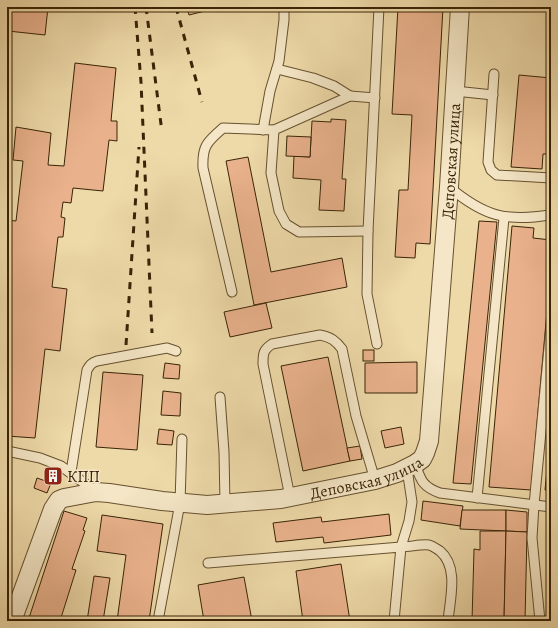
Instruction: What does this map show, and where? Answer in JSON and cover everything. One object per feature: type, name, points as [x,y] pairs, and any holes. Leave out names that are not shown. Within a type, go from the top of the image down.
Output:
[{"type":"street","name":"Деповская улица","points":[[12,621],[53,509],[59,500],[70,496],[96,492],[109,492],[162,501],[208,505],[290,497],[375,480],[398,473],[422,459],[429,441],[449,187],[460,7]]},
{"type":"lane","points":[[263,130],[270,91],[279,61],[284,7]]},
{"type":"lane","points":[[377,344],[367,294],[368,230],[376,98],[379,7]]},
{"type":"lane","points":[[277,69],[327,83],[350,96],[376,98]]},
{"type":"lane","points":[[494,74],[488,162],[491,170],[497,175],[551,178]]},
{"type":"lane","points":[[455,91],[493,95]]},
{"type":"lane","points":[[232,292],[203,168],[203,155],[208,141],[223,128],[274,130],[350,96]]},
{"type":"lane","points":[[274,130],[271,173],[280,211],[286,224],[299,232],[368,230]]},
{"type":"lane","points":[[449,187],[467,202],[504,218],[530,218],[551,215]]},
{"type":"lane","points":[[477,498],[504,218]]},
{"type":"lane","points":[[540,621],[532,538],[551,327]]},
{"type":"lane","points":[[290,497],[263,364],[263,355],[266,348],[272,344],[320,335],[328,336],[335,340],[342,350],[356,416],[375,480]]},
{"type":"lane","points":[[71,472],[87,370],[90,365],[97,361],[167,348],[176,351]]},
{"type":"lane","points":[[220,397],[224,452],[225,504]]},
{"type":"lane","points":[[158,621],[180,503],[182,438]]},
{"type":"lane","points":[[7,451],[40,458],[61,466],[96,492]]},
{"type":"lane","points":[[411,466],[424,484],[431,490],[440,493],[551,507]]},
{"type":"lane","points":[[394,621],[402,547],[412,502],[411,466]]},
{"type":"lane","points":[[208,562],[430,545],[446,556],[451,566],[452,586],[448,621]]},
{"type":"building","points":[[7,7],[48,7],[45,35],[8,31],[10,8]]},
{"type":"building","points":[[187,7],[221,7],[189,15]]},
{"type":"building","points":[[398,7],[443,7],[430,244],[416,243],[415,258],[395,257],[399,190],[408,190],[412,115],[392,114]]},
{"type":"building","points":[[505,7],[543,7],[543,11]]},
{"type":"building","points":[[75,63],[116,68],[111,121],[117,121],[117,141],[109,140],[103,191],[73,188],[71,203],[63,202],[61,217],[65,218],[63,237],[58,237],[52,287],[67,289],[60,351],[45,349],[35,438],[7,436],[7,220],[16,221],[23,161],[13,160],[16,127],[51,133],[48,165],[64,166]]},
{"type":"building","points":[[519,75],[551,78],[551,154],[543,154],[542,169],[511,167]]},
{"type":"building","points":[[331,119],[346,120],[342,179],[346,179],[344,211],[319,210],[321,180],[293,178],[294,156],[310,157],[312,121],[331,122]]},
{"type":"building","points":[[287,136],[311,137],[310,157],[286,156]]},
{"type":"building","points":[[248,157],[271,272],[342,258],[347,287],[254,305],[226,161]]},
{"type":"building","points":[[479,221],[497,222],[471,484],[453,483]]},
{"type":"building","points":[[512,226],[534,228],[533,238],[551,240],[551,266],[531,490],[489,487]]},
{"type":"building","points":[[266,303],[272,328],[230,337],[224,312]]},
{"type":"building","points":[[363,350],[374,350],[374,361],[363,361]]},
{"type":"building","points":[[328,357],[350,461],[303,471],[281,366]]},
{"type":"building","points":[[417,362],[417,393],[365,393],[365,363]]},
{"type":"building","points":[[165,363],[180,365],[179,379],[163,378]]},
{"type":"building","points":[[103,372],[143,375],[137,450],[96,447]]},
{"type":"building","points":[[163,391],[181,393],[180,416],[161,415]]},
{"type":"building","points":[[401,427],[404,444],[385,448],[381,431]]},
{"type":"building","points":[[551,428],[551,491],[545,490]]},
{"type":"building","points":[[159,429],[174,431],[172,445],[157,444]]},
{"type":"building","points":[[360,446],[362,459],[350,461],[347,448]]},
{"type":"building","name":"КПП","points":[[52,471],[58,474],[54,482],[48,479]]},
{"type":"building","points":[[37,478],[51,483],[47,493],[34,488]]},
{"type":"building","points":[[423,501],[463,506],[460,526],[421,520]]},
{"type":"building","points":[[462,510],[506,510],[506,531],[460,529]]},
{"type":"building","points":[[506,510],[527,512],[527,532],[506,531]]},
{"type":"building","points":[[64,511],[87,518],[83,530],[85,531],[72,569],[76,570],[60,621],[28,621]]},
{"type":"building","points":[[389,514],[391,535],[324,543],[323,537],[276,542],[273,523],[321,517],[322,522]]},
{"type":"building","points":[[102,515],[163,524],[149,621],[117,621],[126,555],[97,551]]},
{"type":"building","points":[[480,531],[506,531],[504,621],[472,621],[474,549],[480,550]]},
{"type":"building","points":[[506,531],[527,532],[525,621],[504,621]]},
{"type":"building","points":[[547,540],[551,540],[551,581]]},
{"type":"building","points":[[341,564],[350,621],[303,621],[296,571]]},
{"type":"building","points":[[94,576],[110,578],[103,621],[87,621]]},
{"type":"building","points":[[244,577],[252,621],[204,621],[198,585]]},
{"type":"railway","points":[[135,7],[141,82],[152,333]]},
{"type":"railway","points":[[146,7],[162,132]]},
{"type":"railway","points":[[176,7],[202,102]]},
{"type":"railway","points":[[126,345],[139,147]]},
{"type":"place","name":"КПП","points":[[53,476]]}]
